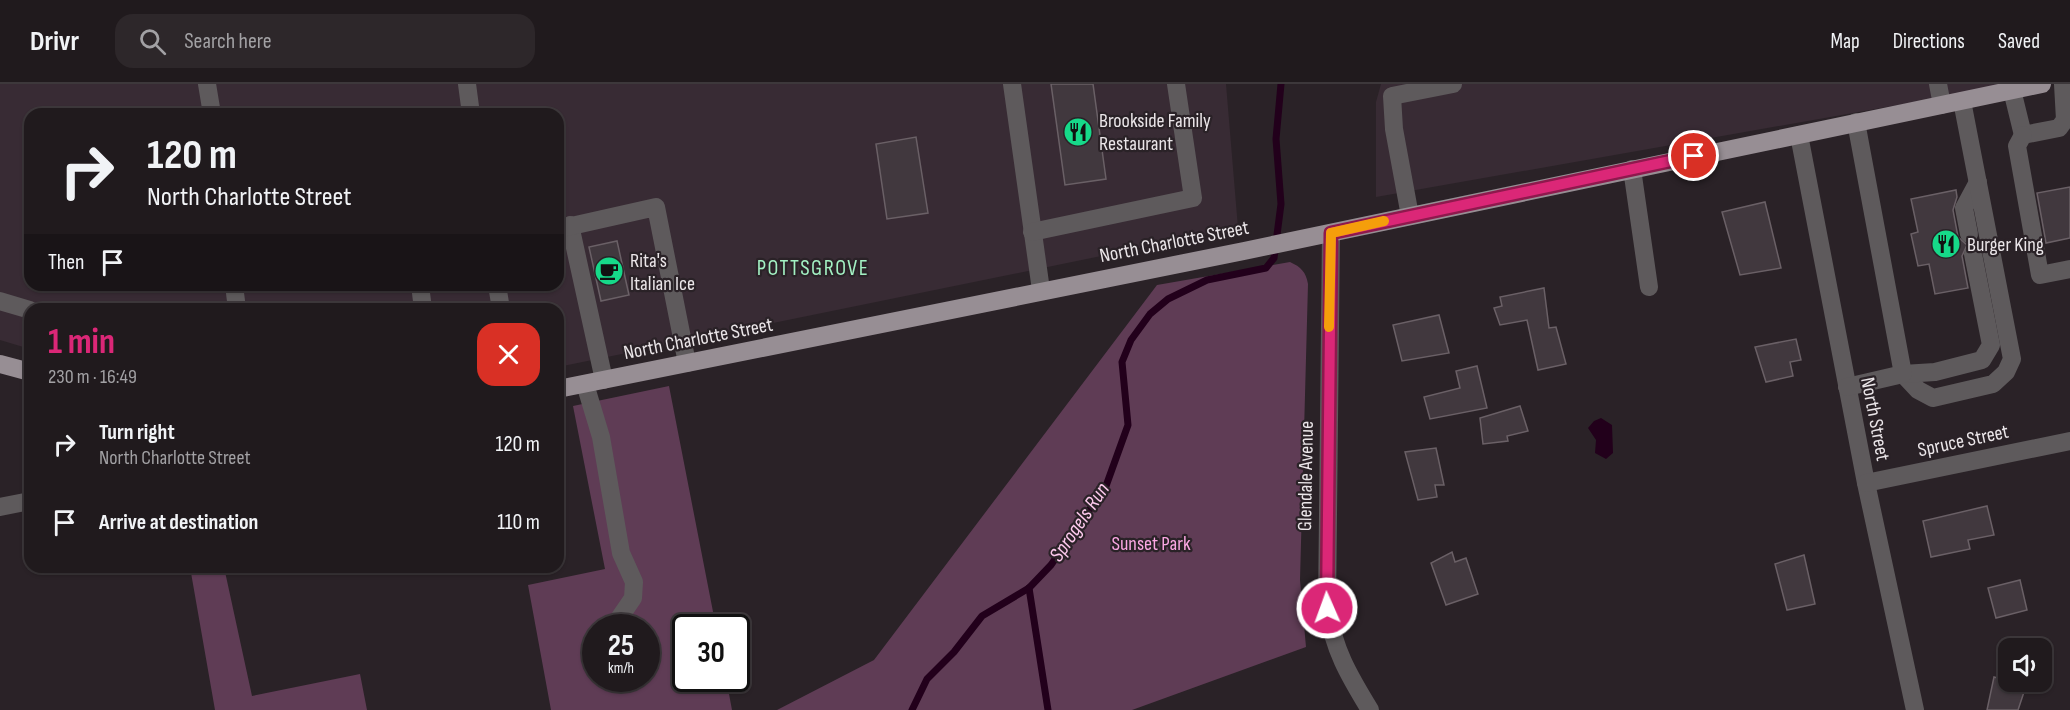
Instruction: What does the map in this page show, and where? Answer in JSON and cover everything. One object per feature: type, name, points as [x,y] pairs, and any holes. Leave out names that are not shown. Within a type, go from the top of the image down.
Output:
[{"type":"main road","name":"North Charlotte Street","points":[[564,388],[1041,290],[1244,251],[2042,84]]},
{"type":"main road","points":[[0,364],[24,370]]},
{"type":"street","points":[[207,84],[211,108]]},
{"type":"street","points":[[467,84],[470,108]]},
{"type":"street","points":[[1012,84],[1041,290]]},
{"type":"street","points":[[1032,232],[1193,198],[1176,84]]},
{"type":"street","points":[[1410,216],[1394,129],[1394,90],[1453,84]]},
{"type":"street","points":[[1938,84],[1942,105]]},
{"type":"street","points":[[2023,135],[2059,128],[2065,120],[2063,84]]},
{"type":"street","points":[[2012,90],[2023,135],[2017,146],[2040,275],[2070,269]]},
{"type":"street","points":[[1856,122],[1903,374],[1918,390],[1933,398],[1993,384],[2006,372],[2012,359],[1962,101]]},
{"type":"street","name":"North Street","points":[[1799,135],[1866,483],[1915,710]]},
{"type":"street","points":[[1632,169],[1649,287]]},
{"type":"street","points":[[1969,234],[1964,208],[1978,182]]},
{"type":"street","points":[[604,380],[564,227],[656,207],[687,363]]},
{"type":"street","name":"Glendale Avenue","points":[[1331,233],[1327,608],[1332,638],[1342,665],[1370,710]]},
{"type":"street","points":[[1847,387],[1903,374],[1935,372],[1982,360],[1991,345],[1973,254]]},
{"type":"street","points":[[0,301],[24,308]]},
{"type":"street","points":[[585,384],[601,437],[621,553],[634,582],[633,598],[622,614]]},
{"type":"street","name":"Spruce Street","points":[[1866,483],[2070,441]]},
{"type":"street","points":[[0,507],[24,502]]},
{"type":"shaded area","points":[[0,84],[1226,84],[1238,228],[564,366],[564,303],[24,303],[24,347],[0,340]]},
{"type":"shaded area","points":[[1381,84],[2017,84],[1376,197],[1376,102]]},
{"type":"shaded area","points":[[1601,418],[1612,425],[1613,453],[1606,459],[1595,453],[1596,440],[1588,428],[1594,421]]},
{"type":"green space","name":"Sunset Park","points":[[1290,262],[1302,270],[1308,284],[1300,580],[1306,647],[1132,710],[777,710],[874,660],[1157,285]]},
{"type":"green space","points":[[669,386],[713,614],[672,614],[672,692],[729,692],[732,710],[551,710],[528,585],[605,569],[573,406]]},
{"type":"green space","points":[[191,573],[225,573],[252,696],[360,674],[367,710],[215,710]]},
{"type":"building","name":"Brookside Family Restaurant","points":[[1051,84],[1093,84],[1106,179],[1065,185]]},
{"type":"building","points":[[916,137],[928,213],[887,219],[876,144]]},
{"type":"building","points":[[2070,187],[2070,238],[2046,243],[2037,193]]},
{"type":"building","name":"Burger King","points":[[1956,190],[1957,197],[1953,210],[1958,237],[1967,245],[1962,256],[1968,288],[1935,294],[1929,264],[1918,266],[1911,234],[1918,232],[1911,199]]},
{"type":"building","points":[[1765,202],[1781,268],[1740,275],[1722,212]]},
{"type":"building","name":"Rita's Italian Ice","points":[[617,241],[629,295],[601,301],[589,247]]},
{"type":"building","points":[[1544,288],[1549,328],[1556,327],[1566,364],[1538,370],[1527,320],[1500,325],[1494,308],[1502,306],[1500,297]]},
{"type":"building","points":[[1439,315],[1449,353],[1402,361],[1393,325]]},
{"type":"building","points":[[1796,339],[1801,360],[1790,362],[1793,376],[1766,382],[1755,347]]},
{"type":"building","points":[[1477,366],[1487,408],[1430,419],[1424,397],[1460,388],[1456,371]]},
{"type":"building","points":[[1520,406],[1528,431],[1507,436],[1508,441],[1483,444],[1480,418]]},
{"type":"building","points":[[1436,448],[1444,485],[1435,485],[1437,497],[1418,500],[1405,452]]},
{"type":"building","points":[[1987,506],[1994,535],[1968,540],[1970,549],[1931,557],[1923,521]]},
{"type":"building","points":[[1452,552],[1455,562],[1466,558],[1478,594],[1446,605],[1431,563]]},
{"type":"building","points":[[1804,555],[1815,604],[1787,610],[1775,564]]},
{"type":"building","points":[[2020,580],[2027,610],[1996,618],[1988,588]]},
{"type":"building","points":[[1994,677],[1998,678],[1998,692],[2024,692],[2018,710],[1987,710]]},
{"type":"waterway","name":"Sprogels Run","points":[[912,710],[927,679],[954,652],[982,616],[1029,588],[1051,565],[1106,486],[1128,425],[1122,362],[1131,340],[1150,314],[1168,299],[1207,280],[1266,268],[1274,258],[1281,204],[1276,139],[1281,84]]},
{"type":"waterway","points":[[1029,588],[1048,710]]},
{"type":"slow traffic","points":[[1329,327],[1331,233],[1384,221]]},
{"type":"place","name":"Brookside Family Restaurant","points":[[1078,132]]},
{"type":"place","name":"Burger King","points":[[1946,244]]},
{"type":"place","name":"Rita's Italian Ice","points":[[609,271]]},
{"type":"district","name":"POTTSGROVE","points":[[813,267]]},
{"type":"route","points":[[1327,608],[1331,233],[1694,156]]}]
